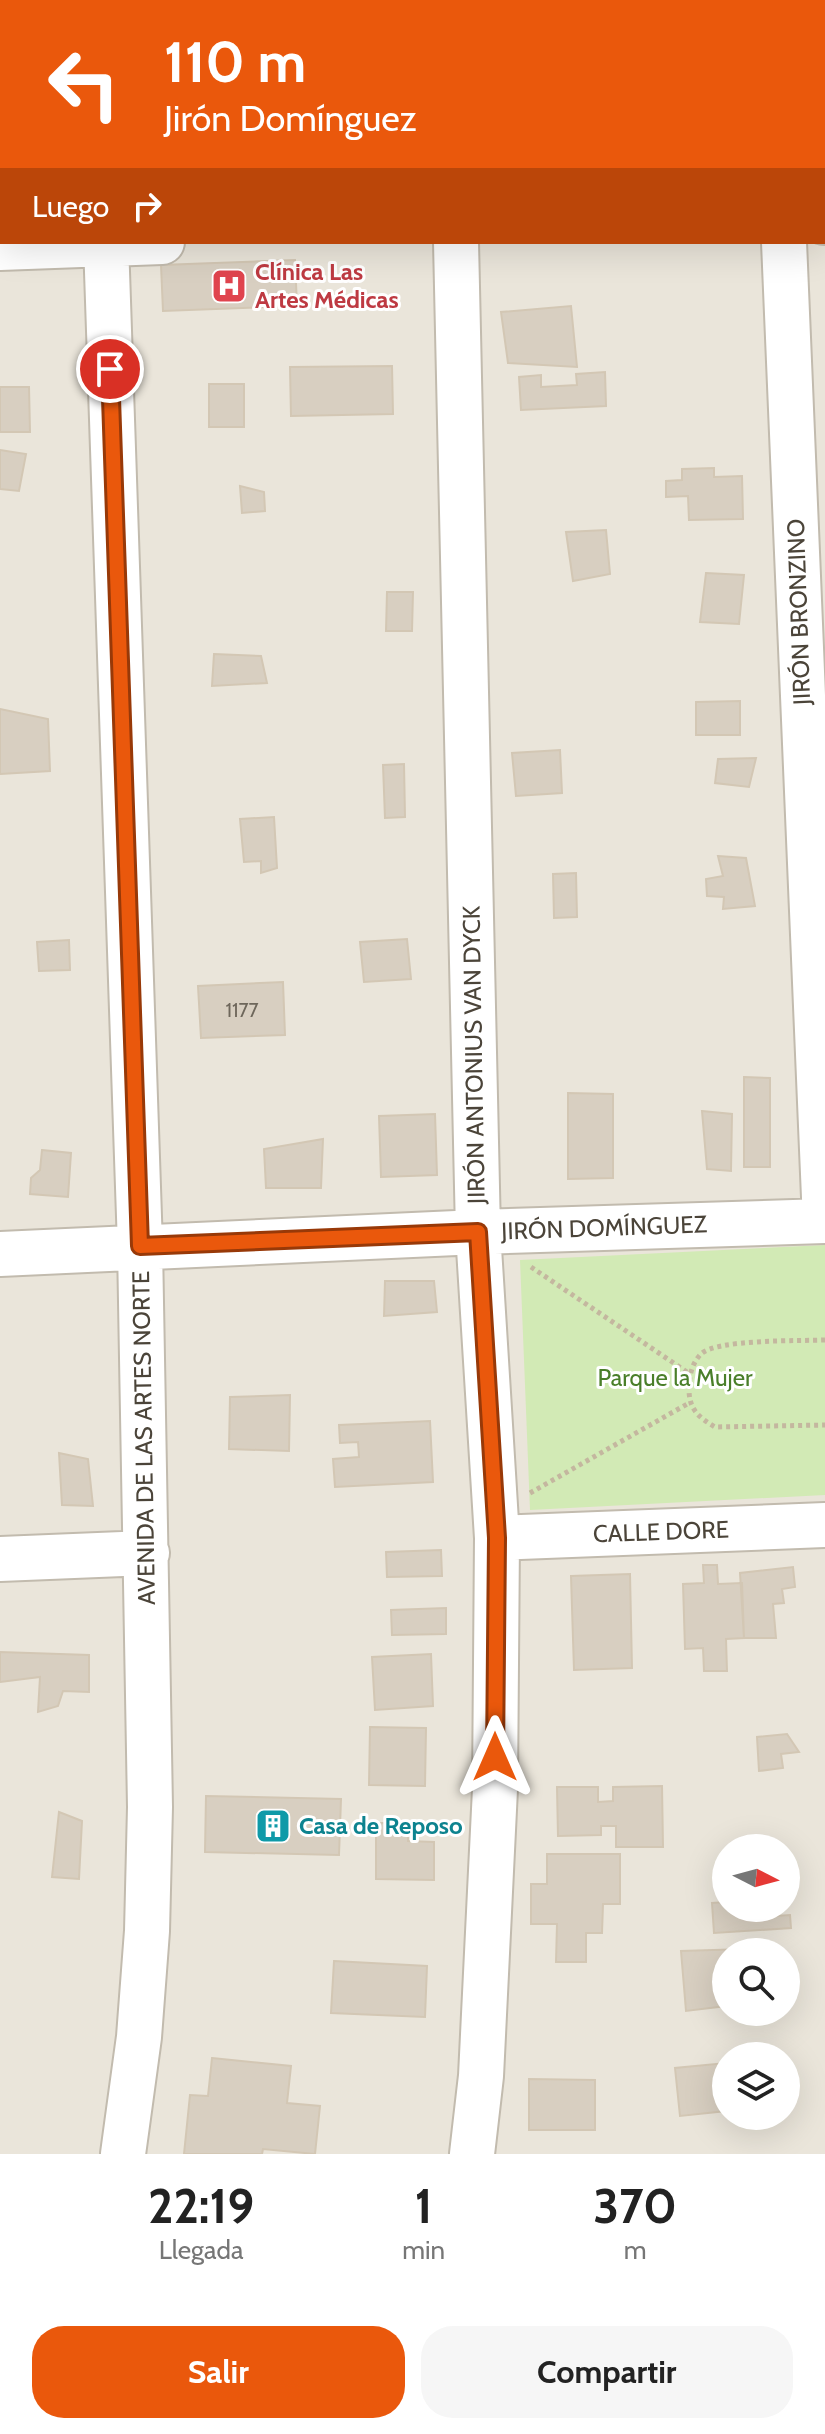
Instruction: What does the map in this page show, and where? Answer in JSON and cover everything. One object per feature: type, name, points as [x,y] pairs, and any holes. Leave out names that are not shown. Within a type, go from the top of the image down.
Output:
[{"type":"street","points":[[0,248],[85,244]]},
{"type":"street","name":"AVENIDA DE LAS ARTES NORTE","points":[[106,244],[140,1246],[150,1807],[147,1931],[139,2037],[123,2154]]},
{"type":"street","name":"JIRÓN ANTONIUS VAN DYCK","points":[[456,244],[478,1232],[496,1526],[495,1789],[481,2076],[472,2154]]},
{"type":"street","name":"JIRÓN BRONZINO","points":[[784,244],[825,1221]]},
{"type":"street","name":"JIRÓN DOMÍNGUEZ","points":[[0,1254],[478,1232],[825,1221]]},
{"type":"street","name":"CALLE DORE","points":[[496,1526],[825,1525]]},
{"type":"street","points":[[0,1559],[147,1553]]},
{"type":"path","points":[[531,1267],[690,1374]]},
{"type":"path","points":[[825,1340],[719,1345],[702,1353],[690,1374],[689,1403],[699,1418],[715,1427],[825,1425]]},
{"type":"path","points":[[496,1526],[689,1403]]},
{"type":"shaded area","points":[[0,244],[825,244],[825,2154],[0,2154]]},
{"type":"green space","name":"Parque la Mujer","points":[[825,1245],[825,1495],[530,1510],[520,1260]]},
{"type":"building","name":"Clínica Las Artes Médicas","points":[[295,260],[297,306],[163,311],[161,265]]},
{"type":"building","points":[[571,306],[577,367],[508,363],[501,312]]},
{"type":"building","points":[[392,366],[393,414],[291,416],[290,367]]},
{"type":"building","points":[[605,372],[606,406],[521,410],[519,377],[541,375],[541,387],[577,385],[576,374]]},
{"type":"building","points":[[209,384],[244,384],[244,427],[209,427]]},
{"type":"building","points":[[0,387],[29,387],[30,432],[0,432]]},
{"type":"building","points":[[0,450],[26,454],[19,491],[0,489]]},
{"type":"building","points":[[714,468],[714,477],[742,476],[743,519],[689,520],[688,496],[666,497],[666,481],[682,480],[682,469]]},
{"type":"building","points":[[240,486],[264,492],[265,511],[242,513]]},
{"type":"building","points":[[606,530],[610,574],[573,581],[566,532]]},
{"type":"building","points":[[706,573],[744,575],[739,624],[700,622]]},
{"type":"building","points":[[387,592],[413,592],[412,631],[386,631]]},
{"type":"building","points":[[214,654],[261,656],[267,683],[212,686]]},
{"type":"building","points":[[740,701],[740,735],[696,735],[696,702]]},
{"type":"building","points":[[0,709],[48,719],[50,771],[0,774]]},
{"type":"building","points":[[560,750],[562,793],[516,796],[512,753]]},
{"type":"building","points":[[756,758],[749,787],[715,783],[718,759]]},
{"type":"building","points":[[404,764],[405,817],[385,818],[383,765]]},
{"type":"building","points":[[274,817],[277,868],[261,873],[261,861],[244,862],[240,819]]},
{"type":"building","points":[[718,856],[746,858],[755,906],[723,909],[724,897],[707,896],[706,879],[723,876]]},
{"type":"building","points":[[576,873],[577,917],[554,918],[553,874]]},
{"type":"building","points":[[407,939],[411,979],[364,982],[360,942]]},
{"type":"building","points":[[69,940],[70,970],[39,971],[37,942]]},
{"type":"building","points":[[283,982],[285,1035],[201,1038],[198,986]]},
{"type":"building","points":[[744,1077],[770,1078],[770,1167],[744,1167]]},
{"type":"building","points":[[568,1093],[613,1094],[613,1178],[568,1179]]},
{"type":"building","points":[[702,1111],[732,1114],[731,1171],[707,1169]]},
{"type":"building","points":[[435,1114],[437,1175],[381,1177],[379,1116]]},
{"type":"building","points":[[323,1139],[321,1188],[266,1188],[264,1149]]},
{"type":"building","points":[[42,1150],[71,1153],[68,1197],[30,1194],[31,1178],[40,1170]]},
{"type":"building","points":[[385,1281],[434,1281],[437,1312],[384,1316]]},
{"type":"building","points":[[290,1395],[289,1451],[229,1449],[230,1397]]},
{"type":"building","points":[[430,1421],[433,1482],[335,1487],[333,1459],[359,1457],[358,1442],[340,1443],[339,1425]]},
{"type":"building","points":[[59,1453],[88,1459],[93,1506],[62,1505]]},
{"type":"building","points":[[441,1550],[442,1576],[387,1577],[386,1552]]},
{"type":"building","points":[[703,1565],[717,1565],[718,1584],[742,1583],[744,1638],[726,1639],[727,1671],[704,1671],[703,1648],[685,1649],[683,1584],[704,1583]]},
{"type":"building","points":[[793,1567],[795,1587],[782,1589],[784,1603],[773,1604],[776,1638],[744,1638],[740,1573]]},
{"type":"building","points":[[630,1574],[632,1668],[574,1670],[571,1576]]},
{"type":"building","points":[[446,1608],[446,1634],[392,1635],[391,1610]]},
{"type":"building","points":[[0,1652],[89,1655],[89,1692],[63,1691],[58,1706],[38,1712],[40,1677],[0,1682]]},
{"type":"building","points":[[431,1654],[433,1706],[375,1710],[372,1657]]},
{"type":"building","points":[[370,1727],[426,1728],[425,1786],[369,1785]]},
{"type":"building","points":[[787,1734],[799,1752],[781,1754],[783,1768],[759,1771],[757,1737]]},
{"type":"building","points":[[662,1786],[663,1847],[616,1847],[616,1826],[601,1826],[601,1835],[558,1836],[557,1787],[598,1787],[598,1802],[613,1801],[613,1787]]},
{"type":"building","name":"Casa de Reposo","points":[[206,1796],[341,1799],[339,1855],[205,1852]]},
{"type":"building","points":[[59,1812],[82,1821],[79,1879],[52,1877]]},
{"type":"building","points":[[376,1823],[408,1823],[408,1841],[434,1842],[434,1880],[376,1879]]},
{"type":"building","points":[[547,1854],[620,1854],[620,1904],[603,1904],[602,1933],[586,1933],[586,1962],[556,1962],[557,1924],[531,1924],[531,1884],[547,1884]]},
{"type":"building","points":[[713,1922],[791,1922],[791,1928],[714,1933]]},
{"type":"building","points":[[712,1950],[712,2008],[686,2011],[681,1951]]},
{"type":"building","points":[[334,1961],[427,1966],[425,2017],[331,2013]]},
{"type":"building","points":[[212,2058],[291,2066],[287,2103],[320,2106],[315,2154],[263,2149],[262,2154],[184,2154],[190,2095],[208,2096]]},
{"type":"building","points":[[712,2064],[712,2113],[680,2116],[675,2068]]},
{"type":"building","points":[[529,2079],[595,2080],[595,2130],[529,2130]]},
{"type":"place","name":"Clínica Las Artes Médicas","points":[[229,286]]},
{"type":"place","name":"Casa de Reposo","points":[[273,1826]]},
{"type":"route","points":[[110,369],[140,1246],[478,1232],[497,1538],[495,1757]]}]
